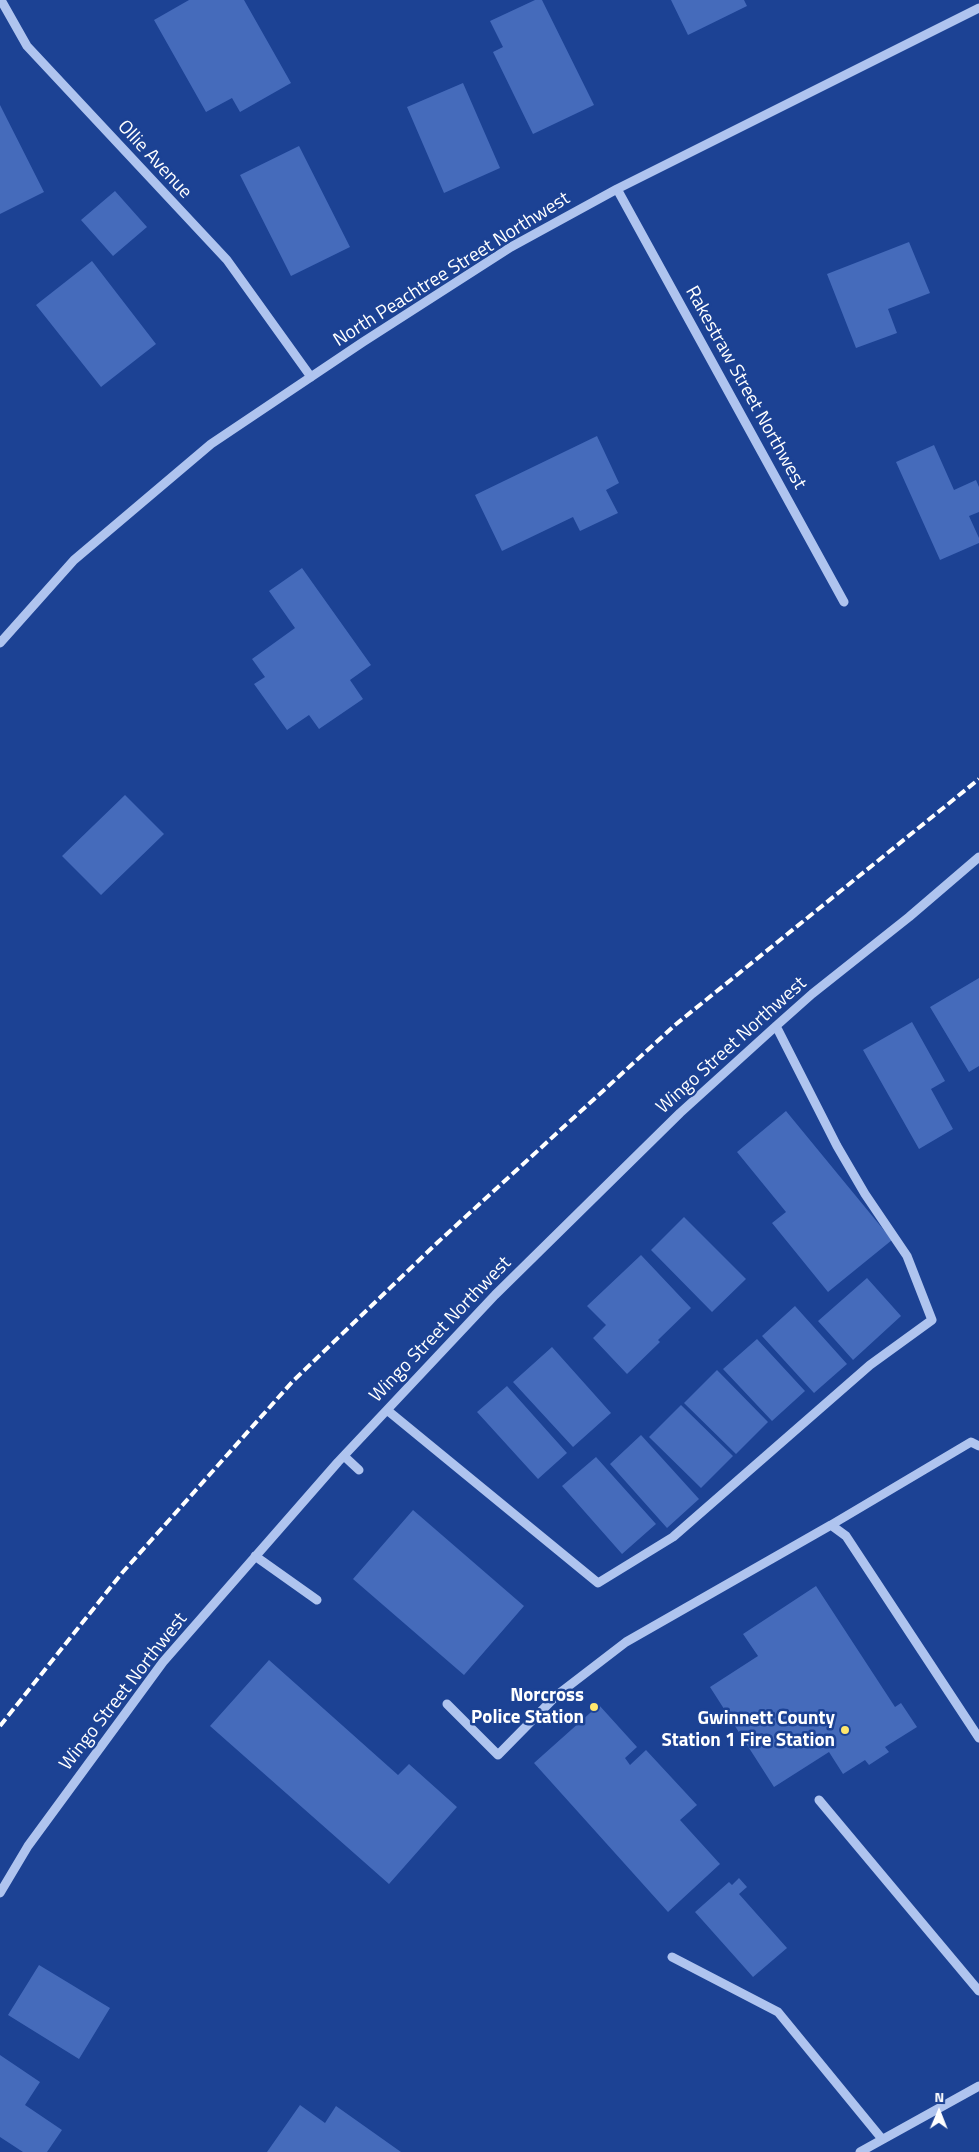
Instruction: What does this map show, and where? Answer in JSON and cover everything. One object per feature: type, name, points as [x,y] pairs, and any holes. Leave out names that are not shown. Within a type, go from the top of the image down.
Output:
[{"type":"street","name":"Ollie Avenue","points":[[1,0],[27,46],[226,260],[311,377]]},
{"type":"street","name":"North Peachtree Street Northwest","points":[[0,644],[74,560],[211,444],[511,247],[617,189],[979,8]]},
{"type":"street","name":"Rakestraw Street Northwest","points":[[617,189],[844,602]]},
{"type":"street","name":"Wingo Street Northwest","points":[[0,1893],[28,1846],[163,1662],[344,1456],[495,1295],[680,1113],[776,1026],[812,994],[909,917],[979,857]]},
{"type":"street","points":[[388,1410],[598,1583],[673,1537],[870,1365],[932,1320],[906,1256],[865,1194],[842,1154],[776,1026]]},
{"type":"street","points":[[447,1704],[498,1755],[557,1695],[626,1642],[831,1525],[971,1442],[979,1446]]},
{"type":"street","points":[[344,1456],[359,1470]]},
{"type":"street","points":[[831,1525],[846,1536],[979,1738]]},
{"type":"street","points":[[255,1556],[317,1600]]},
{"type":"street","points":[[819,1800],[979,1991]]},
{"type":"street","points":[[672,1957],[778,2012],[882,2138]]},
{"type":"street","points":[[860,2152],[882,2138],[979,2086]]},
{"type":"building","points":[[189,0],[244,0],[291,83],[240,112],[232,98],[206,112],[154,20]]},
{"type":"building","points":[[535,0],[542,0],[594,105],[533,134],[493,52],[503,47],[490,21]]},
{"type":"building","points":[[671,0],[744,0],[747,6],[688,35]]},
{"type":"building","points":[[463,83],[500,168],[444,193],[407,107]]},
{"type":"building","points":[[0,105],[44,192],[0,214]]},
{"type":"building","points":[[299,146],[350,247],[291,276],[240,175]]},
{"type":"building","points":[[115,191],[147,227],[113,256],[81,220]]},
{"type":"building","points":[[909,242],[930,293],[888,309],[897,333],[856,348],[827,274]]},
{"type":"building","points":[[92,261],[156,344],[101,387],[36,305]]},
{"type":"building","points":[[597,436],[619,483],[606,490],[618,513],[580,531],[573,517],[502,551],[475,495]]},
{"type":"building","points":[[934,445],[954,490],[976,480],[979,487],[979,512],[969,516],[979,538],[979,543],[940,560],[896,462]]},
{"type":"building","points":[[302,568],[371,665],[350,680],[363,699],[319,729],[309,715],[287,730],[254,684],[265,677],[252,659],[295,628],[269,591]]},
{"type":"building","points":[[125,795],[164,834],[101,895],[62,856]]},
{"type":"building","points":[[979,978],[979,1066],[969,1072],[930,1007]]},
{"type":"building","points":[[912,1022],[945,1081],[931,1089],[953,1129],[919,1149],[863,1050]]},
{"type":"building","points":[[786,1111],[892,1240],[828,1292],[772,1223],[786,1212],[737,1152]]},
{"type":"building","points":[[684,1217],[746,1279],[712,1312],[651,1250]]},
{"type":"building","points":[[641,1255],[691,1308],[627,1374],[593,1338],[606,1325],[587,1306]]},
{"type":"building","points":[[867,1278],[901,1316],[853,1360],[818,1321]]},
{"type":"building","points":[[795,1306],[847,1364],[814,1393],[762,1336]]},
{"type":"building","points":[[757,1339],[805,1391],[772,1421],[723,1369]]},
{"type":"building","points":[[552,1347],[611,1413],[573,1447],[513,1382]]},
{"type":"building","points":[[717,1370],[768,1422],[736,1454],[684,1403]]},
{"type":"building","points":[[507,1386],[567,1453],[538,1479],[477,1412]]},
{"type":"building","points":[[681,1405],[733,1456],[701,1488],[649,1437]]},
{"type":"building","points":[[641,1435],[699,1499],[667,1528],[610,1464]]},
{"type":"building","points":[[596,1457],[656,1524],[622,1554],[562,1486]]},
{"type":"building","points":[[413,1510],[524,1606],[464,1675],[353,1579]]},
{"type":"building","points":[[816,1586],[895,1707],[901,1703],[917,1727],[885,1747],[889,1752],[869,1765],[865,1760],[843,1774],[829,1752],[774,1787],[710,1687],[758,1656],[743,1634]]},
{"type":"building","points":[[269,1660],[398,1775],[409,1764],[457,1807],[389,1884],[210,1726]]},
{"type":"building","points":[[599,1705],[637,1747],[625,1758],[630,1765],[646,1750],[697,1805],[680,1820],[720,1864],[668,1912],[534,1763]]},
{"type":"building","points":[[739,1878],[747,1887],[739,1894],[787,1948],[753,1977],[695,1912],[729,1882],[732,1885]]},
{"type":"building","points":[[39,1965],[110,2008],[79,2059],[8,2015]]},
{"type":"building","points":[[0,2055],[40,2082],[25,2105],[62,2130],[47,2152],[23,2152],[0,2137]]},
{"type":"building","points":[[300,2105],[325,2123],[336,2106],[401,2152],[267,2152]]},
{"type":"railway","points":[[0,1726],[122,1573],[293,1381],[438,1242],[675,1025],[979,779]]},
{"type":"place","name":"Norcross Police Station","points":[[594,1707]]},
{"type":"place","name":"Gwinnett County Station 1 Fire Station","points":[[845,1730]]}]
